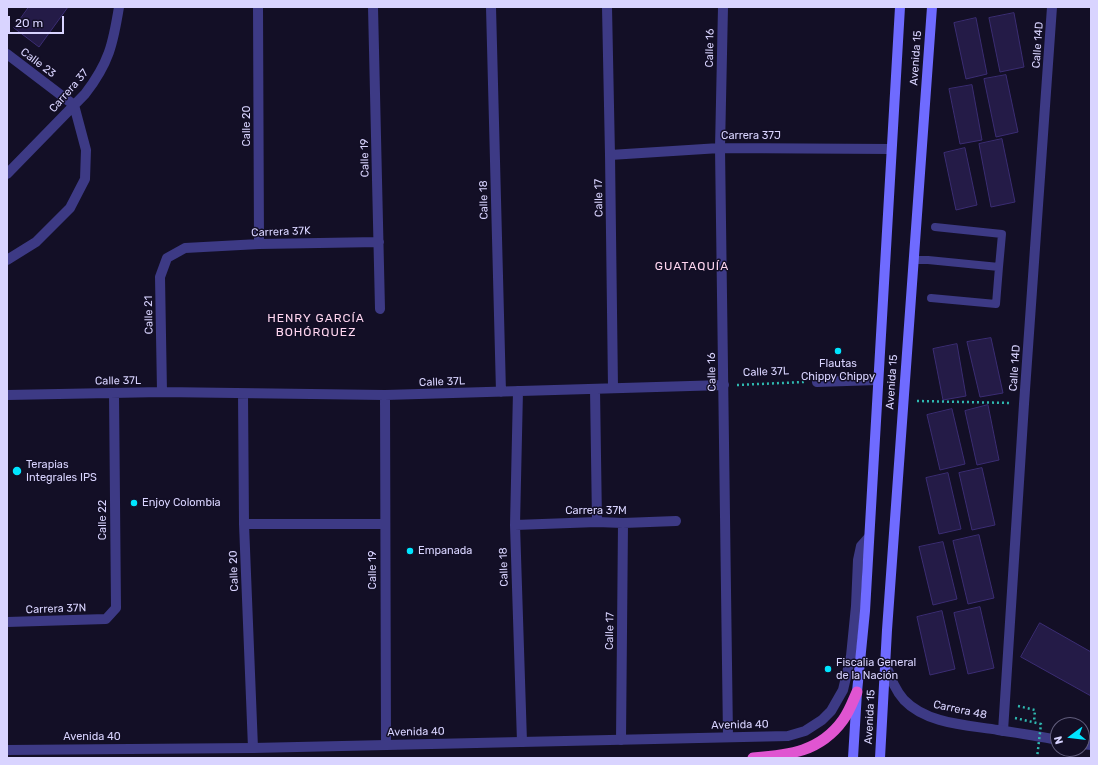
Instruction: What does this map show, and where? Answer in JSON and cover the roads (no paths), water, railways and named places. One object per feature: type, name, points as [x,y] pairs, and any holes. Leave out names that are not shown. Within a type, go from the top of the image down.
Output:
[{"type":"highway","points":[[753,758],[786,757],[808,749],[827,738],[844,720],[857,692]]},
{"type":"main road","name":"Avenida 15","points":[[853,758],[857,692],[865,611],[877,380],[900,7]]},
{"type":"main road","name":"Avenida 15","points":[[880,758],[885,660],[932,7]]},
{"type":"street","name":"Carrera 37","points":[[7,174],[74,105],[94,82],[108,56],[113,41],[119,7]]},
{"type":"street","name":"Calle 20","points":[[258,7],[259,244]]},
{"type":"street","name":"Calle 19","points":[[373,7],[380,309]]},
{"type":"street","name":"Calle 18","points":[[491,7],[501,392]]},
{"type":"street","name":"Calle 17","points":[[607,7],[613,388]]},
{"type":"street","name":"Calle 16","points":[[723,7],[720,148],[728,737]]},
{"type":"street","name":"Calle 14D","points":[[1003,731],[1052,7]]},
{"type":"street","name":"Calle 23","points":[[7,54],[74,105]]},
{"type":"street","points":[[7,260],[36,242],[70,208],[85,179],[86,150],[74,105]]},
{"type":"street","name":"Carrera 37J","points":[[610,155],[720,148],[891,150]]},
{"type":"street","name":"Carrera 37K","points":[[184,248],[259,244],[379,242]]},
{"type":"street","name":"Calle 21","points":[[162,392],[160,277],[167,258],[184,248]]},
{"type":"street","points":[[817,382],[877,380]]},
{"type":"street","name":"Calle 37L","points":[[7,396],[162,392],[384,395],[724,385]]},
{"type":"street","points":[[596,389],[597,522]]},
{"type":"street","name":"Calle 18","points":[[518,391],[515,525],[522,742]]},
{"type":"street","name":"Calle 22","points":[[106,619],[116,608],[114,393]]},
{"type":"street","name":"Calle 20","points":[[243,394],[244,524],[253,748]]},
{"type":"street","name":"Calle 19","points":[[384,395],[386,745]]},
{"type":"street","name":"Carrera 37M","points":[[515,525],[676,521]]},
{"type":"street","name":"Calle 17","points":[[621,740],[623,523]]},
{"type":"street","points":[[244,524],[385,524]]},
{"type":"street","name":"Avenida 15","points":[[822,720],[831,711],[843,690],[851,656],[856,606],[858,560],[861,546],[869,537]]},
{"type":"street","name":"Carrera 37N","points":[[7,622],[106,619]]},
{"type":"street","name":"Carrera 48","points":[[885,660],[897,691],[912,707],[921,713],[942,720],[1050,739]]},
{"type":"street","name":"Avenida 40","points":[[7,750],[253,748],[788,736],[805,731],[822,720]]},
{"type":"lane","points":[[931,298],[996,304],[1002,234],[935,227]]},
{"type":"lane","points":[[913,260],[928,260],[999,268]]},
{"type":"place","name":"Flautas Chippy Chippy","points":[[838,351]]},
{"type":"place","name":"Terapias Integrales IPS","points":[[17,471]]},
{"type":"place","name":"Enjoy Colombia","points":[[134,503]]},
{"type":"place","name":"Empanada","points":[[410,551]]},
{"type":"place","name":"Fiscalia General de la Nación","points":[[828,669]]},
{"type":"district","name":"GUATAQUÍA","points":[[692,267]]},
{"type":"district","name":"HENRY GARCÍA BOHÓRQUEZ","points":[[316,326]]}]
